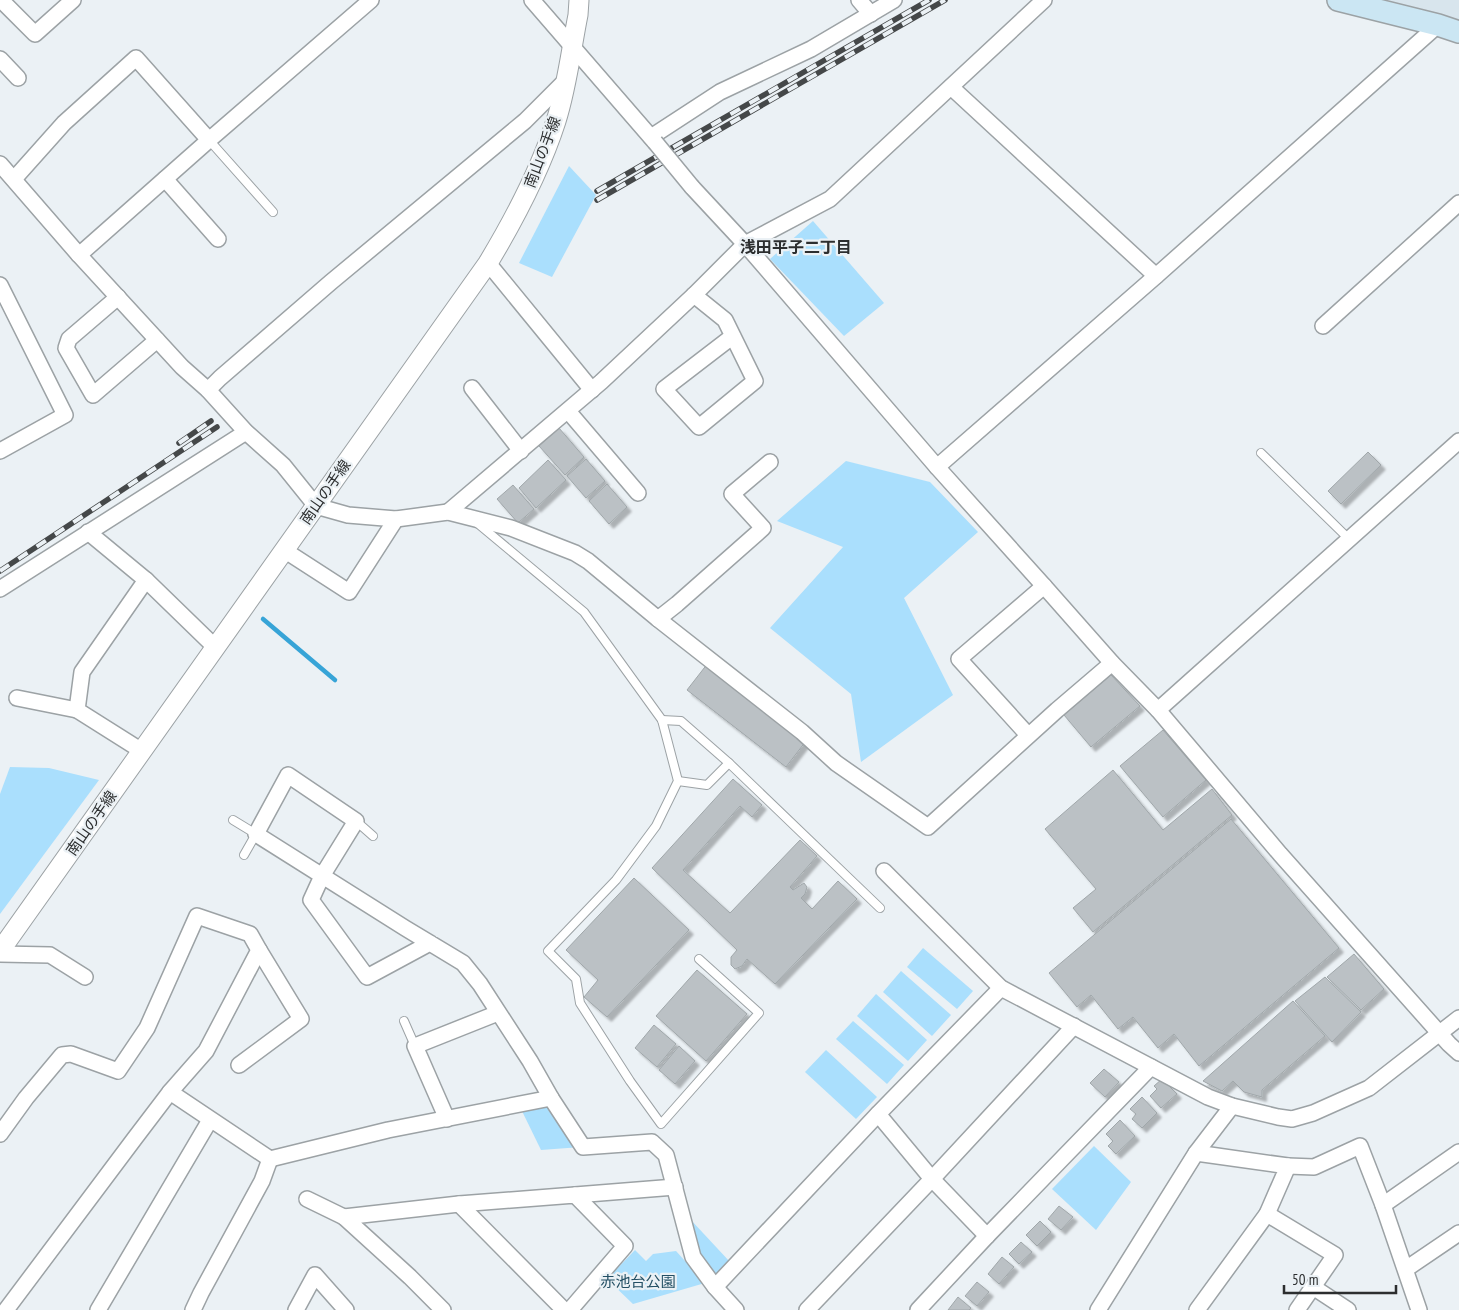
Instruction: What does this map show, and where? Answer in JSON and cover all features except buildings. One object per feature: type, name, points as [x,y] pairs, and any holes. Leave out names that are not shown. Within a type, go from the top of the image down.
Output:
[{"type":"main road","points":[[1338,0],[1459,32]]},
{"type":"street","points":[[1,0],[35,34],[73,0]]},
{"type":"street","points":[[79,255],[372,0]]},
{"type":"street","points":[[532,0],[653,139],[692,187],[745,244],[937,467],[1112,663],[1158,710],[1280,854],[1448,1044],[1459,1053]]},
{"type":"street","name":"南山の手線","points":[[0,953],[488,263],[509,229],[535,176],[556,120],[580,0]]},
{"type":"street","points":[[859,0],[871,14]]},
{"type":"street","points":[[653,139],[720,92],[811,49],[894,0]]},
{"type":"street","points":[[448,512],[592,390],[694,295],[745,244],[830,199],[1044,0]]},
{"type":"street","points":[[937,467],[1156,276],[1438,25]]},
{"type":"street","points":[[14,180],[64,123],[136,58],[209,140]]},
{"type":"street","points":[[0,59],[18,78]]},
{"type":"street","points":[[208,390],[331,282],[525,121],[565,81]]},
{"type":"street","points":[[951,87],[1156,276]]},
{"type":"street","points":[[0,164],[79,255],[182,368],[208,390],[246,432],[283,465],[316,506],[348,515],[396,519],[448,512],[511,528],[576,553],[802,732],[836,763],[928,827],[1028,735],[1112,663]]},
{"type":"street","points":[[165,179],[218,239]]},
{"type":"street","points":[[1322,326],[1459,203]]},
{"type":"street","points":[[488,263],[592,390]]},
{"type":"street","points":[[0,451],[65,415],[1,288]]},
{"type":"street","points":[[694,295],[725,320],[733,336],[755,381],[699,427],[664,389],[733,336]]},
{"type":"street","points":[[118,297],[68,339],[66,348],[93,395],[157,340]]},
{"type":"street","points":[[472,388],[521,451]]},
{"type":"street","points":[[568,411],[638,493]]},
{"type":"street","points":[[0,589],[246,432]]},
{"type":"street","points":[[1158,710],[1459,441]]},
{"type":"street","points":[[658,619],[763,528],[732,494],[770,462]]},
{"type":"street","points":[[284,550],[349,592],[396,519]]},
{"type":"street","points":[[88,532],[146,580],[215,647]]},
{"type":"street","points":[[77,710],[82,672],[146,580]]},
{"type":"street","points":[[1028,735],[959,659],[1044,586]]},
{"type":"street","points":[[17,698],[77,710],[142,751]]},
{"type":"street","points":[[430,944],[367,977],[311,900],[322,876],[356,821],[288,775],[256,834],[322,876],[430,944],[463,962],[530,1061],[551,1098],[583,1147],[652,1142],[666,1155],[693,1257],[733,1309]]},
{"type":"street","points":[[884,871],[1000,988],[1208,1097],[1232,1106],[1292,1119],[1314,1114],[1369,1088],[1459,1018]]},
{"type":"street","points":[[0,1134],[26,1098],[62,1055],[71,1054],[118,1071],[147,1028],[197,916],[250,934],[301,1019],[239,1066]]},
{"type":"street","points":[[6,1310],[170,1092],[206,1051],[259,950]]},
{"type":"street","points":[[0,953],[50,955],[85,977]]},
{"type":"street","points":[[716,1287],[878,1114],[1000,988]]},
{"type":"street","points":[[447,1119],[415,1046],[498,1013]]},
{"type":"street","points":[[807,1310],[1074,1026]]},
{"type":"street","points":[[918,1310],[1151,1067]]},
{"type":"street","points":[[170,1092],[270,1159],[388,1130],[551,1098]]},
{"type":"street","points":[[1098,1310],[1196,1152],[1232,1106]]},
{"type":"street","points":[[878,1114],[932,1179],[987,1236]]},
{"type":"street","points":[[98,1310],[210,1120]]},
{"type":"street","points":[[1196,1152],[1288,1166],[1314,1167],[1360,1146],[1383,1205],[1419,1310]]},
{"type":"street","points":[[1383,1205],[1459,1152]]},
{"type":"street","points":[[193,1310],[262,1181],[270,1159]]},
{"type":"street","points":[[1197,1310],[1267,1214],[1288,1166]]},
{"type":"street","points":[[344,1217],[459,1204],[675,1187]]},
{"type":"street","points":[[570,1310],[625,1246],[575,1195]]},
{"type":"street","points":[[307,1199],[344,1217],[443,1310]]},
{"type":"street","points":[[459,1204],[564,1310]]},
{"type":"street","points":[[1267,1214],[1335,1255],[1297,1310]]},
{"type":"street","points":[[1406,1269],[1459,1233]]},
{"type":"street","points":[[296,1310],[315,1275],[346,1310]]},
{"type":"street","points":[[1313,1287],[1348,1310]]},
{"type":"lane","points":[[209,140],[273,212]]},
{"type":"lane","points":[[1261,453],[1350,540]]},
{"type":"lane","points":[[470,518],[584,612],[662,720],[678,781],[656,826],[616,880],[548,951],[576,979],[580,1003],[630,1081],[661,1124],[759,1013],[699,959]]},
{"type":"lane","points":[[662,720],[681,721],[729,763],[880,908]]},
{"type":"lane","points":[[678,781],[708,785],[729,763]]},
{"type":"lane","points":[[232,820],[256,834],[244,855]]},
{"type":"lane","points":[[356,821],[373,836]]},
{"type":"lane","points":[[404,1021],[415,1046]]},
{"type":"shaded area","points":[[1384,0],[1459,0],[1459,20]]},
{"type":"green space","points":[[569,166],[596,195],[552,277],[519,263]]},
{"type":"green space","points":[[813,221],[884,303],[844,336],[770,259]]},
{"type":"green space","points":[[846,461],[930,482],[978,532],[904,598],[953,695],[861,762],[851,694],[770,628],[843,547],[777,521]]},
{"type":"green space","points":[[10,767],[49,768],[99,780],[0,914],[0,794]]},
{"type":"green space","points":[[923,948],[973,991],[957,1009],[907,967]]},
{"type":"green space","points":[[901,971],[951,1015],[932,1036],[883,992]]},
{"type":"green space","points":[[876,994],[927,1040],[908,1061],[857,1016]]},
{"type":"green space","points":[[853,1021],[904,1065],[887,1084],[836,1039]]},
{"type":"green space","points":[[826,1050],[877,1097],[856,1119],[805,1072]]},
{"type":"green space","points":[[550,1100],[581,1147],[541,1150],[520,1107]]},
{"type":"green space","points":[[1094,1146],[1131,1182],[1096,1230],[1052,1189]]},
{"type":"green space","points":[[690,1219],[730,1262],[716,1278],[699,1255]]},
{"type":"green space","name":"赤池台公園","points":[[635,1250],[646,1261],[653,1254],[676,1251],[705,1283],[633,1304],[607,1279]]},
{"type":"waterway","points":[[263,619],[335,680]]},
{"type":"railway","points":[[597,191],[929,0]]},
{"type":"railway","points":[[597,200],[945,0]]},
{"type":"railway","points":[[179,443],[211,421]]},
{"type":"railway","points":[[0,571],[217,427]]},
{"type":"district","name":"浅田平子二丁目","points":[[796,247]]}]
